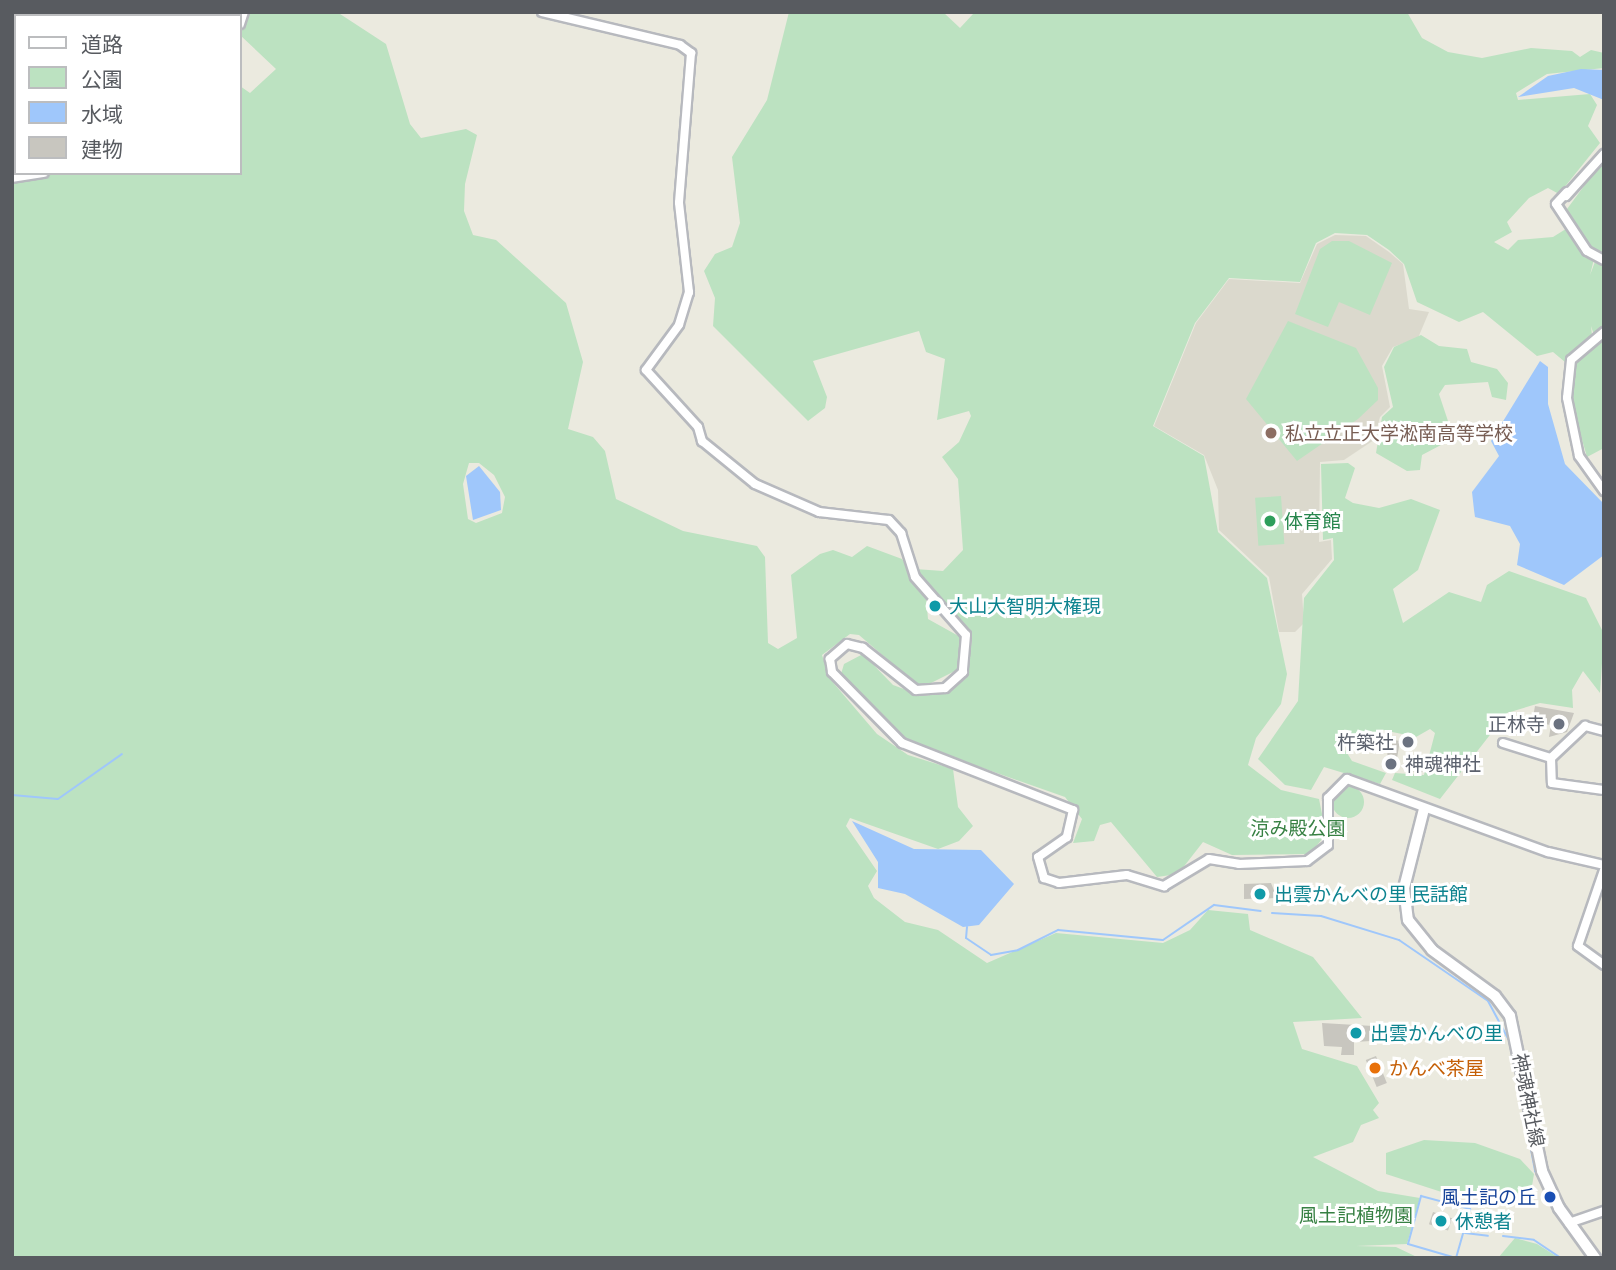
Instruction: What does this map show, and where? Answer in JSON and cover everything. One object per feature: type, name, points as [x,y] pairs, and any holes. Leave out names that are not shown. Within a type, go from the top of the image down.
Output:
[{"type":"main road","name":"神魂神社線","points":[[1424,809],[1404,888],[1408,920],[1432,950],[1495,996],[1510,1016],[1542,1171],[1569,1223],[1595,1258]]},
{"type":"street","points":[[542,12],[680,45],[691,53],[679,203],[689,292],[679,325],[646,370],[698,427],[702,441],[755,484],[818,512],[889,520],[901,533],[915,577],[966,635],[963,672],[945,688],[916,690],[863,648],[848,644],[830,659],[832,672],[902,743],[1066,803],[1074,825],[1040,853],[1044,878],[1059,883],[1127,875],[1172,886],[1209,859],[1240,864],[1307,861],[1328,845],[1329,793],[1347,779],[1424,809],[1604,868],[1578,946],[1604,965]]},
{"type":"street","points":[[1604,155],[1567,192],[1562,213],[1587,251],[1604,260]]},
{"type":"street","points":[[12,178],[31,175]]},
{"type":"street","points":[[1604,332],[1571,360],[1567,398],[1579,456],[1604,491]]},
{"type":"street","points":[[1604,731],[1585,726],[1551,758],[1552,783],[1604,790]]},
{"type":"street","points":[[1503,743],[1551,758]]},
{"type":"street","points":[[1569,1223],[1604,1211]]},
{"type":"shaded area","name":"私立立正大学淞南高等学校","points":[[1335,235],[1366,236],[1389,252],[1403,264],[1409,309],[1429,312],[1418,338],[1393,347],[1382,366],[1390,407],[1380,417],[1374,440],[1344,460],[1320,462],[1319,542],[1331,540],[1332,559],[1302,594],[1304,623],[1295,632],[1279,632],[1269,577],[1219,530],[1218,490],[1204,455],[1154,426],[1196,323],[1229,279],[1300,283],[1317,244]]},
{"type":"green space","name":"風土記植物園","points":[[204,12],[337,12],[386,44],[410,124],[421,138],[466,129],[477,135],[465,184],[464,211],[473,235],[496,240],[566,303],[583,362],[568,429],[593,437],[605,451],[616,499],[683,531],[757,546],[765,557],[768,643],[778,649],[797,638],[791,575],[820,554],[833,550],[852,557],[867,546],[902,559],[926,596],[928,619],[964,639],[957,670],[921,688],[859,635],[850,634],[822,655],[830,679],[877,734],[908,755],[953,769],[958,807],[973,826],[959,841],[938,849],[850,818],[846,826],[877,871],[868,886],[874,898],[905,922],[938,930],[987,963],[1056,933],[1163,943],[1190,930],[1208,910],[1248,914],[1250,930],[1313,957],[1362,1018],[1293,1022],[1302,1049],[1357,1066],[1379,1103],[1373,1110],[1379,1118],[1361,1125],[1353,1142],[1313,1157],[1378,1191],[1420,1198],[1407,1244],[1356,1246],[1396,1247],[1419,1258],[12,1258],[12,68],[14,175],[242,175],[242,87],[250,93],[276,69],[242,37],[242,14]],"holes":[[[469,463],[479,463],[494,475],[505,497],[502,513],[476,523],[468,519],[463,484]]]},
{"type":"green space","name":"涼み殿公園","points":[[789,12],[943,12],[960,28],[973,14],[988,12],[1407,12],[1422,38],[1448,52],[1482,58],[1531,48],[1572,51],[1580,57],[1591,50],[1604,53],[1604,68],[1547,74],[1516,93],[1518,100],[1590,94],[1597,105],[1588,126],[1600,143],[1559,194],[1548,188],[1529,198],[1507,222],[1512,232],[1494,242],[1508,250],[1518,240],[1553,237],[1569,227],[1594,259],[1590,275],[1596,259],[1604,261],[1604,332],[1595,338],[1591,326],[1592,335],[1565,362],[1553,352],[1537,356],[1483,312],[1459,322],[1417,302],[1404,264],[1389,250],[1367,235],[1335,233],[1316,243],[1300,282],[1229,278],[1195,323],[1153,426],[1204,456],[1218,532],[1267,578],[1287,674],[1281,704],[1256,738],[1248,765],[1281,790],[1319,799],[1326,834],[1310,854],[1232,855],[1203,842],[1178,874],[1157,877],[1111,822],[1100,825],[1094,841],[1073,843],[1082,819],[1065,797],[909,742],[841,674],[844,664],[863,654],[893,685],[923,696],[949,692],[966,678],[972,640],[967,627],[915,569],[943,571],[963,550],[958,479],[942,457],[959,442],[971,416],[969,411],[937,420],[945,359],[926,352],[919,331],[813,361],[827,397],[825,408],[808,421],[713,326],[715,298],[704,271],[715,254],[732,247],[740,223],[732,157],[767,100]]},
{"type":"green space","points":[[1604,159],[1604,253],[1588,246],[1567,209]]},
{"type":"green space","points":[[1332,241],[1349,241],[1392,263],[1370,315],[1339,302],[1328,327],[1295,314],[1320,249]]},
{"type":"green space","points":[[1288,321],[1356,348],[1378,388],[1378,400],[1358,419],[1297,461],[1246,399]]},
{"type":"green space","points":[[1421,335],[1439,346],[1467,349],[1471,362],[1497,369],[1508,383],[1506,400],[1492,397],[1488,382],[1445,385],[1439,394],[1451,430],[1458,436],[1422,455],[1420,470],[1407,471],[1376,453],[1382,417],[1393,407],[1384,367],[1394,347]]},
{"type":"green space","points":[[1604,336],[1604,448],[1587,457],[1570,398],[1573,361]]},
{"type":"green space","points":[[1348,463],[1355,468],[1345,498],[1353,503],[1379,508],[1411,499],[1440,510],[1418,570],[1393,589],[1403,623],[1449,592],[1481,602],[1487,585],[1509,571],[1586,598],[1604,634],[1600,693],[1583,671],[1572,690],[1573,708],[1540,703],[1507,713],[1440,799],[1392,780],[1395,773],[1424,775],[1435,733],[1430,729],[1416,737],[1383,730],[1360,749],[1339,740],[1352,761],[1386,773],[1380,784],[1324,767],[1311,790],[1285,785],[1258,759],[1298,701],[1304,598],[1334,560],[1333,538],[1323,540],[1321,464]]},
{"type":"green space","name":"体育館","points":[[1281,496],[1284,544],[1258,546],[1255,498]]},
{"type":"green space","points":[[1348,786],[1359,791],[1364,802],[1359,813],[1348,818],[1337,813],[1332,802],[1337,791]]},
{"type":"green space","points":[[1424,1140],[1475,1143],[1520,1159],[1534,1174],[1531,1192],[1457,1197],[1386,1174],[1386,1153]]},
{"type":"green space","points":[[1515,1238],[1537,1244],[1559,1258],[1498,1258]]},
{"type":"water","points":[[1581,69],[1604,70],[1604,100],[1574,88],[1518,97],[1548,76]]},
{"type":"water","points":[[1540,361],[1548,367],[1548,404],[1565,464],[1604,504],[1604,555],[1564,585],[1517,565],[1520,544],[1510,526],[1475,517],[1472,492],[1499,456],[1491,441]]},
{"type":"water","points":[[479,466],[500,492],[501,510],[473,520],[466,476]]},
{"type":"water","points":[[852,821],[914,849],[981,850],[1014,884],[979,925],[963,927],[905,894],[878,888],[878,862]]},
{"type":"building","points":[[1535,706],[1574,713],[1567,732],[1549,737],[1551,725],[1519,720],[1533,717]]},
{"type":"building","points":[[1388,739],[1400,741],[1396,764],[1387,762]]},
{"type":"building","points":[[1418,755],[1424,758],[1427,764],[1424,770],[1418,773],[1412,770],[1409,764],[1412,758]]},
{"type":"building","name":"出雲かんべの里 民話館","points":[[1271,883],[1277,898],[1244,899],[1244,884]]},
{"type":"building","points":[[1322,1023],[1373,1026],[1371,1041],[1354,1042],[1354,1055],[1341,1055],[1342,1047],[1324,1046]]},
{"type":"building","name":"かんべ茶屋","points":[[1376,1056],[1387,1083],[1377,1087],[1366,1060]]},
{"type":"building","name":"休憩者","points":[[1433,1212],[1452,1218],[1448,1231],[1429,1224]]},
{"type":"waterway","points":[[12,795],[58,799],[122,754]]},
{"type":"waterway","points":[[967,927],[966,938],[991,955],[1018,950],[1058,930],[1163,940],[1214,905],[1261,911]]},
{"type":"waterway","points":[[1272,913],[1321,916],[1399,940],[1488,1001],[1511,1044]]},
{"type":"waterway","points":[[1516,1070],[1535,1171],[1576,1240]]},
{"type":"waterway","points":[[1421,1196],[1470,1209],[1456,1258],[1408,1244],[1421,1196]]},
{"type":"waterway","points":[[1465,1233],[1488,1236]]},
{"type":"waterway","points":[[1503,1236],[1534,1240],[1561,1258]]},
{"type":"place","name":"私立立正大学淞南高等学校","points":[[1271,433]]},
{"type":"place","name":"体育館","points":[[1270,521]]},
{"type":"place","name":"大山大智明大権現","points":[[935,606]]},
{"type":"place","name":"正林寺","points":[[1559,724]]},
{"type":"place","name":"杵築社","points":[[1408,742]]},
{"type":"place","name":"神魂神社","points":[[1391,764]]},
{"type":"place","name":"出雲かんべの里 民話館","points":[[1260,894]]},
{"type":"place","name":"出雲かんべの里","points":[[1356,1033]]},
{"type":"place","name":"かんべ茶屋","points":[[1375,1068]]},
{"type":"place","name":"風土記の丘","points":[[1550,1197]]},
{"type":"place","name":"休憩者","points":[[1441,1221]]}]
